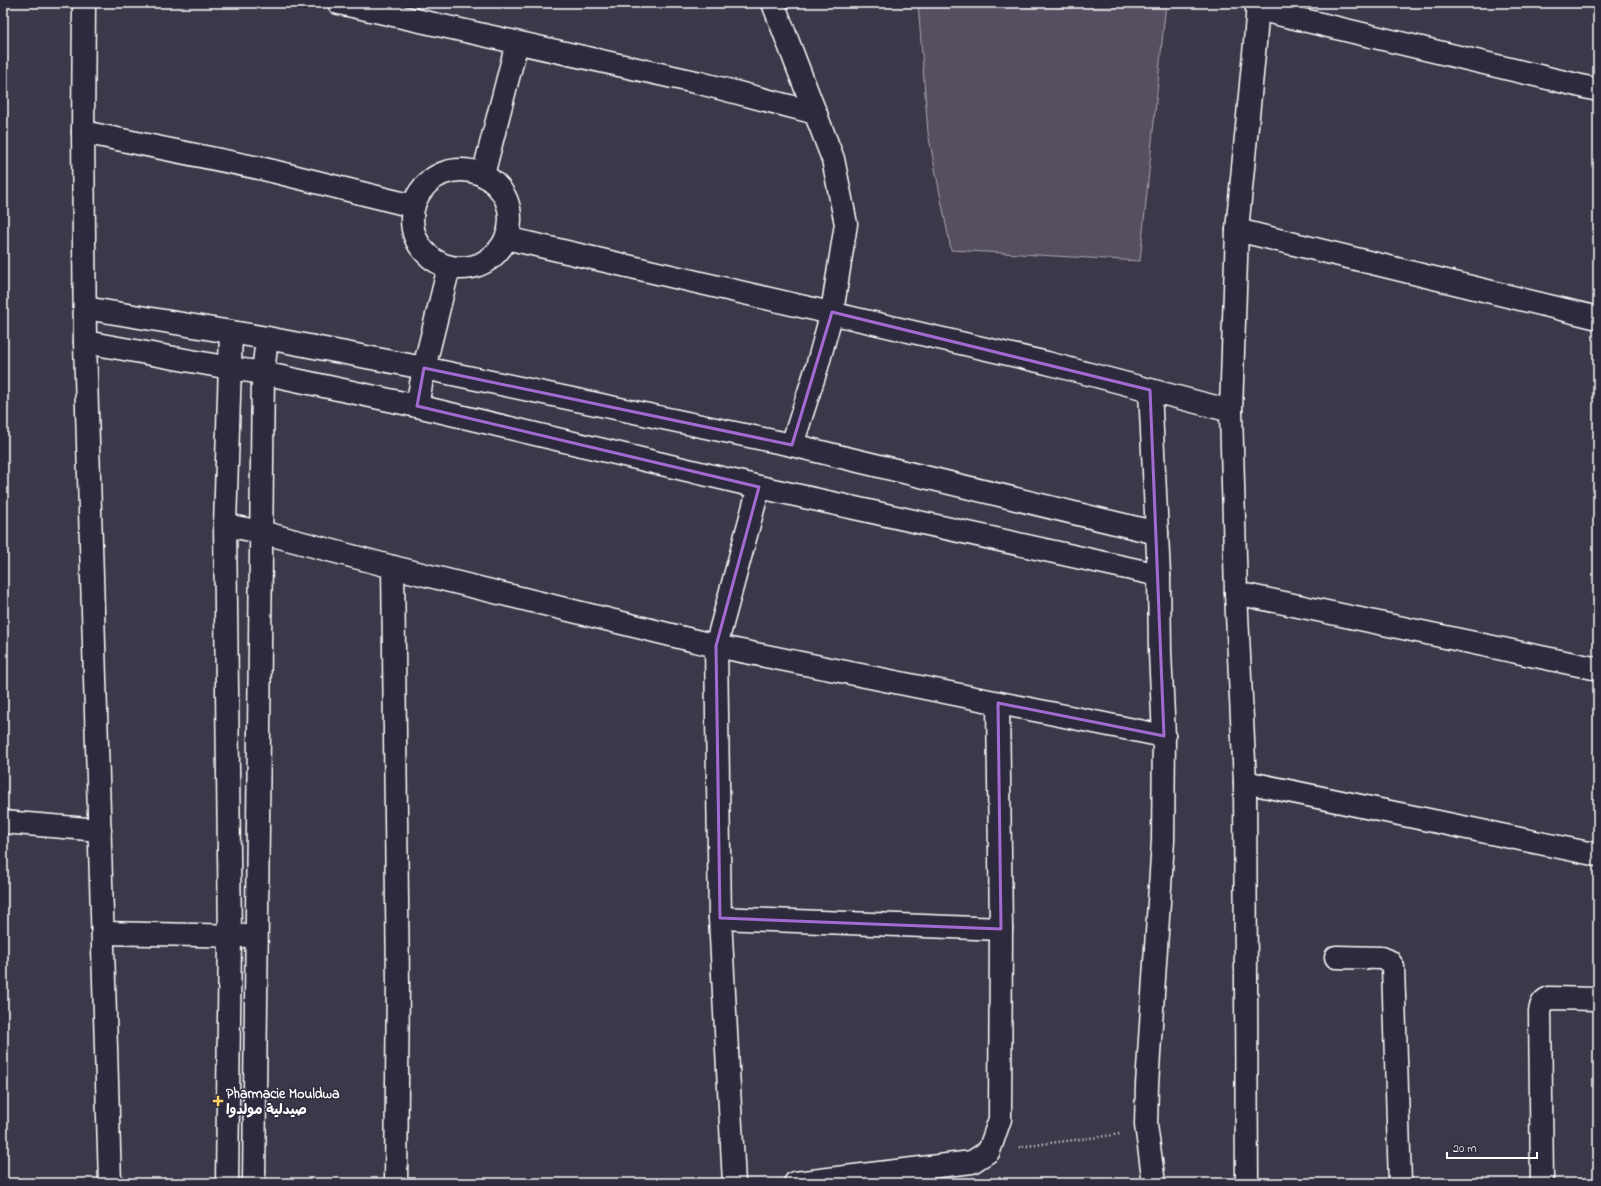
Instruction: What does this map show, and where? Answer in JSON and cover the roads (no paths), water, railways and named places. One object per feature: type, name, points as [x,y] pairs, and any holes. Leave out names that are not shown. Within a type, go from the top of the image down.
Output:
[{"type":"street","points":[[84,3],[84,308],[110,1183]]},
{"type":"street","points":[[339,3],[700,83],[816,113]]},
{"type":"street","points":[[773,3],[833,159],[846,224],[832,312],[817,367],[792,445]]},
{"type":"street","points":[[1247,1183],[1244,782],[1236,593],[1231,411],[1237,230],[1255,43],[1257,6],[1598,90]]},
{"type":"street","points":[[483,175],[517,43]]},
{"type":"street","points":[[83,132],[264,170],[413,206]]},
{"type":"street","points":[[466,170],[483,175],[498,186],[507,202],[510,220],[506,238],[493,256],[472,267],[449,267],[434,261],[422,250],[415,237],[411,222],[413,206],[421,190],[433,178],[449,171],[466,170]]},
{"type":"street","points":[[1237,230],[1598,318]]},
{"type":"street","points":[[506,238],[832,312],[1047,363],[1231,411]]},
{"type":"street","points":[[417,406],[424,368],[449,267]]},
{"type":"street","points":[[84,308],[267,338],[424,368],[792,445],[1157,533]]},
{"type":"street","points":[[227,1183],[230,936],[225,525],[231,332]]},
{"type":"street","points":[[254,1183],[258,936],[260,532],[263,373],[267,338]]},
{"type":"street","points":[[85,342],[263,373],[417,406],[759,487],[1159,575]]},
{"type":"street","points":[[1150,390],[1159,575],[1160,652],[1164,736],[1163,841],[1147,1085],[1147,1131],[1154,1183]]},
{"type":"street","points":[[734,1183],[720,918],[716,646],[759,487]]},
{"type":"street","points":[[225,525],[260,532],[393,567],[716,646],[1164,736]]},
{"type":"street","points":[[393,567],[398,983],[396,1183]]},
{"type":"street","points":[[1236,593],[1598,669]]},
{"type":"street","points":[[795,1183],[972,1162],[989,1151],[1000,1119],[1001,929],[998,703]]},
{"type":"street","points":[[1244,782],[1598,855]]},
{"type":"street","points":[[3,822],[100,830]]},
{"type":"street","points":[[720,918],[1001,929]]},
{"type":"street","points":[[103,933],[258,936]]},
{"type":"street","points":[[1336,957],[1382,958],[1389,961],[1393,967],[1400,1183]]},
{"type":"street","points":[[1542,1183],[1541,1004],[1544,1000],[1549,998],[1597,999]]},
{"type":"place","name":"Pharmacie Mouldwa صيدلية مولدوا","points":[[218,1101]]}]
